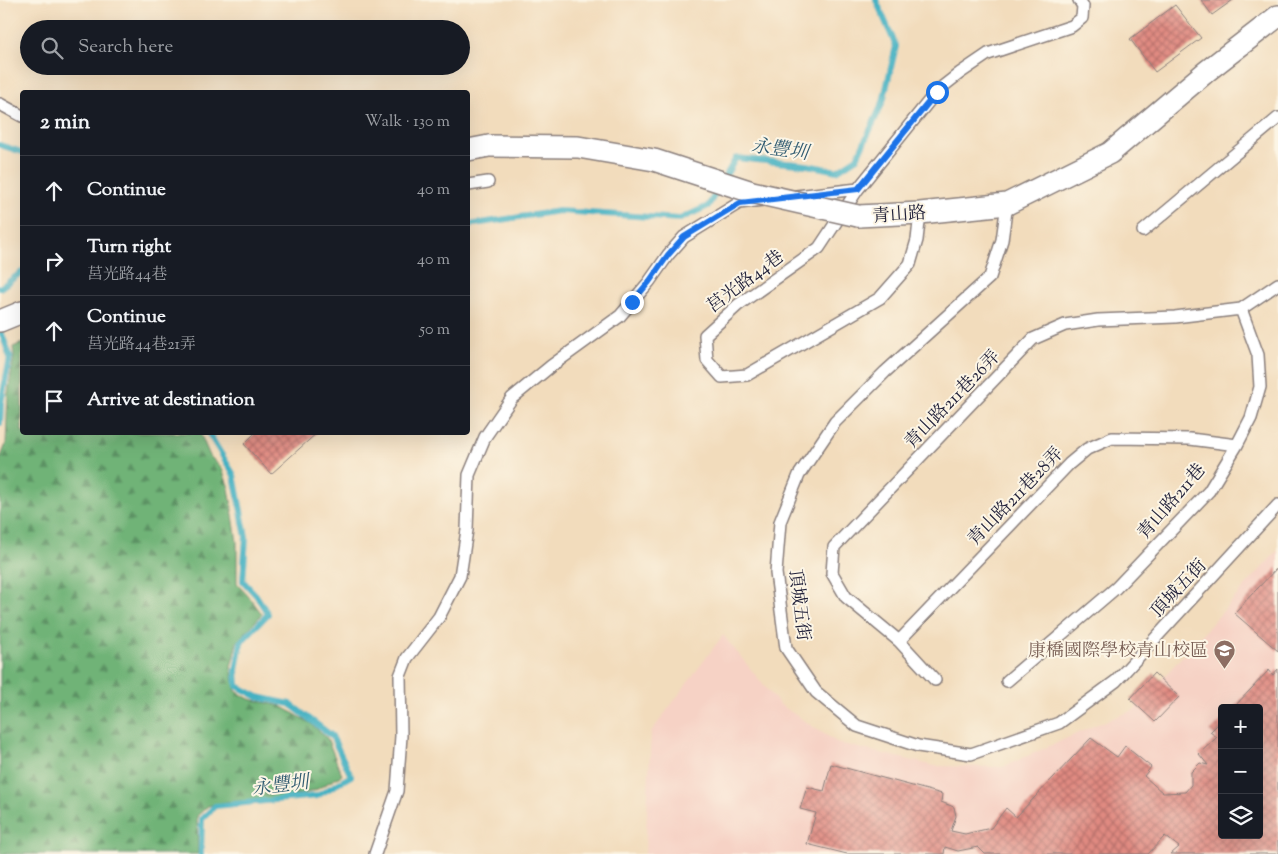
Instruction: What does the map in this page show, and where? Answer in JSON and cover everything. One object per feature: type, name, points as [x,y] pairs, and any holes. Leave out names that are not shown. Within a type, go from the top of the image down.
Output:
[{"type":"street","name":"青山路","points":[[470,150],[489,146],[578,147],[654,160],[752,192],[858,216],[920,213],[1006,204],[1110,153],[1207,71],[1278,16]]},
{"type":"street","points":[[0,321],[20,313]]},
{"type":"lane","points":[[376,854],[397,791],[401,736],[400,676],[407,658],[439,617],[460,576],[467,530],[469,475],[485,437],[512,398],[551,366],[620,316],[684,237],[740,203],[858,189],[937,92],[988,54],[1072,26],[1082,18],[1082,6],[1079,0]]},
{"type":"lane","points":[[0,104],[20,115]]},
{"type":"lane","points":[[1143,231],[1278,118]]},
{"type":"lane","points":[[470,185],[488,182]]},
{"type":"lane","name":"莒光路44巷","points":[[858,189],[819,248],[738,304],[705,335],[707,360],[722,377],[747,375],[880,298],[910,264],[917,240],[920,213]]},
{"type":"lane","name":"頂城五街","points":[[1006,204],[1002,240],[990,277],[885,372],[835,422],[799,475],[780,522],[776,573],[786,648],[816,692],[856,726],[918,746],[971,754],[1059,723],[1116,681],[1278,505]]},
{"type":"lane","points":[[1242,309],[1278,284]]},
{"type":"lane","name":"青山路211巷","points":[[1007,680],[1116,588],[1209,491],[1251,418],[1260,387],[1258,356],[1242,309]]},
{"type":"lane","name":"青山路211巷26弄","points":[[899,641],[846,596],[832,573],[834,547],[1034,339],[1065,325],[1098,320],[1174,317],[1242,309]]},
{"type":"lane","name":"青山路211巷28弄","points":[[899,641],[1068,464],[1087,449],[1112,438],[1190,439],[1237,445]]},
{"type":"lane","points":[[899,641],[935,680]]},
{"type":"shaded area","name":"康橋國際學校青山校區","points":[[1278,550],[1278,854],[645,854],[651,732],[723,635],[779,704],[838,743],[935,766],[1003,767],[1098,724],[1134,710]]},
{"type":"green space","points":[[20,344],[20,435],[201,435],[210,456],[222,469],[229,488],[237,542],[237,584],[262,614],[237,642],[231,667],[236,691],[249,699],[281,706],[310,723],[327,738],[342,775],[314,791],[286,798],[226,802],[208,806],[197,816],[198,854],[0,854],[0,459],[6,444],[8,393],[14,356],[13,347]]},
{"type":"building","points":[[1201,0],[1233,0],[1212,15]]},
{"type":"building","points":[[1175,5],[1201,38],[1155,72],[1130,39]]},
{"type":"building","points":[[253,435],[315,435],[271,474],[244,444]]},
{"type":"building","points":[[1278,567],[1278,651],[1234,613]]},
{"type":"building","points":[[1278,669],[1278,854],[1171,854],[1179,847],[1165,836],[1148,854],[985,854],[978,847],[958,851],[945,847],[944,854],[847,854],[807,844],[816,813],[800,809],[807,787],[824,791],[831,764],[942,794],[941,802],[954,807],[956,816],[951,831],[965,834],[991,828],[1006,808],[1016,817],[1091,738],[1117,757],[1125,746],[1151,767],[1144,776],[1163,793],[1185,792],[1191,785],[1191,772],[1200,763],[1208,765],[1199,754],[1217,737],[1210,732],[1218,724],[1218,839],[1263,839],[1263,704],[1237,704],[1269,670],[1273,675]]},
{"type":"building","points":[[1154,673],[1179,697],[1155,722],[1130,699]]},
{"type":"waterway","name":"永豐圳","points":[[470,225],[559,211],[680,219],[708,206],[736,158],[807,165],[837,171],[857,158],[883,102],[896,46],[876,0]]},
{"type":"waterway","points":[[0,145],[20,151]]},
{"type":"waterway","points":[[0,288],[20,273]]},
{"type":"waterway","points":[[0,328],[10,357],[1,403],[0,423]]},
{"type":"waterway","name":"永豐圳","points":[[201,854],[202,819],[215,806],[317,796],[351,776],[332,736],[290,704],[258,697],[237,686],[236,670],[241,642],[268,614],[256,595],[243,581],[246,537],[234,475],[210,435]]},
{"type":"place","name":"康橋國際學校青山校區","points":[[1224,669]]},
{"type":"route","points":[[632,302],[684,237],[740,203],[858,189],[937,92]]}]
